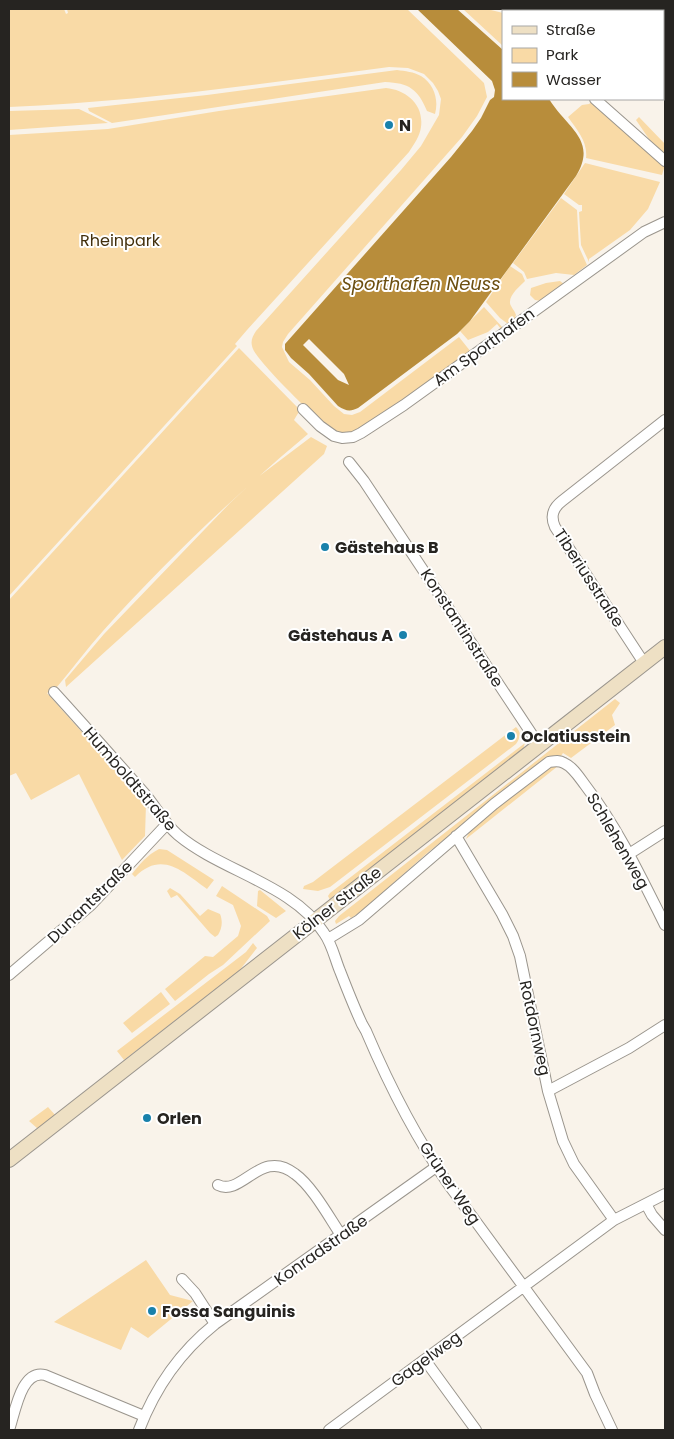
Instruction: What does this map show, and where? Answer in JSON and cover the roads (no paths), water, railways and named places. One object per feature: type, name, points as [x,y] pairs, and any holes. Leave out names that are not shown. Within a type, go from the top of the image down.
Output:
[{"type":"main road","name":"Kölner Straße","points":[[9,1160],[665,646]]},
{"type":"street","points":[[596,100],[665,161]]},
{"type":"street","name":"Am Sporthafen","points":[[303,409],[320,426],[334,436],[342,438],[353,437],[361,433],[404,405],[644,232],[665,222]]},
{"type":"street","name":"Tiberiusstraße","points":[[644,663],[555,527],[552,516],[556,506],[665,420]]},
{"type":"street","name":"Konstantinstraße","points":[[349,462],[364,481],[539,745]]},
{"type":"street","name":"Humboldtstraße","points":[[54,692],[152,802],[167,824],[198,849],[280,894],[315,920]]},
{"type":"street","name":"Kölner Straße","points":[[328,940],[359,920],[494,804],[549,762],[557,760],[563,762]]},
{"type":"street","name":"Schlehenweg","points":[[563,762],[574,770],[608,817],[665,925]]},
{"type":"street","name":"Dunantstraße","points":[[9,975],[85,911],[167,824]]},
{"type":"street","points":[[629,854],[665,831]]},
{"type":"street","name":"Rotdornweg","points":[[456,836],[513,936],[520,956],[548,1091],[563,1142],[574,1164],[614,1220]]},
{"type":"street","name":"Grüner Weg","points":[[315,920],[328,940],[362,1024],[402,1109],[436,1167],[587,1373],[612,1430]]},
{"type":"street","points":[[548,1091],[629,1048],[665,1025]]},
{"type":"street","points":[[218,1185],[224,1188],[231,1187],[266,1167],[284,1167],[305,1184],[342,1235]]},
{"type":"street","name":"Konradstraße","points":[[139,1430],[161,1383],[196,1339],[436,1167]]},
{"type":"street","name":"Gagelweg","points":[[330,1430],[614,1220],[665,1194]]},
{"type":"street","points":[[646,1204],[652,1215],[665,1230]]},
{"type":"street","points":[[182,1279],[195,1293],[215,1324]]},
{"type":"street","points":[[425,1360],[476,1430]]},
{"type":"street","points":[[9,1430],[11,1416],[24,1385],[37,1374],[45,1375],[144,1416]]},
{"type":"water","name":"Sporthafen Neuss","points":[[417,9],[457,9],[502,49],[502,100],[550,100],[578,135],[584,153],[582,164],[576,176],[470,321],[457,334],[358,408],[353,410],[343,409],[291,358],[285,350],[285,344],[472,131],[490,100],[494,97],[495,90],[492,81]]},
{"type":"place","name":"N","points":[[389,125]]},
{"type":"place","name":"Gästehaus B","points":[[325,547]]},
{"type":"place","name":"Gästehaus A","points":[[403,635]]},
{"type":"place","name":"Oclatiusstein","points":[[511,736]]},
{"type":"place","name":"Orlen","points":[[147,1118]]},
{"type":"place","name":"Fossa Sanguinis","points":[[152,1311]]},
{"type":"park label","name":"Rheinpark","points":[[120,240]]}]
